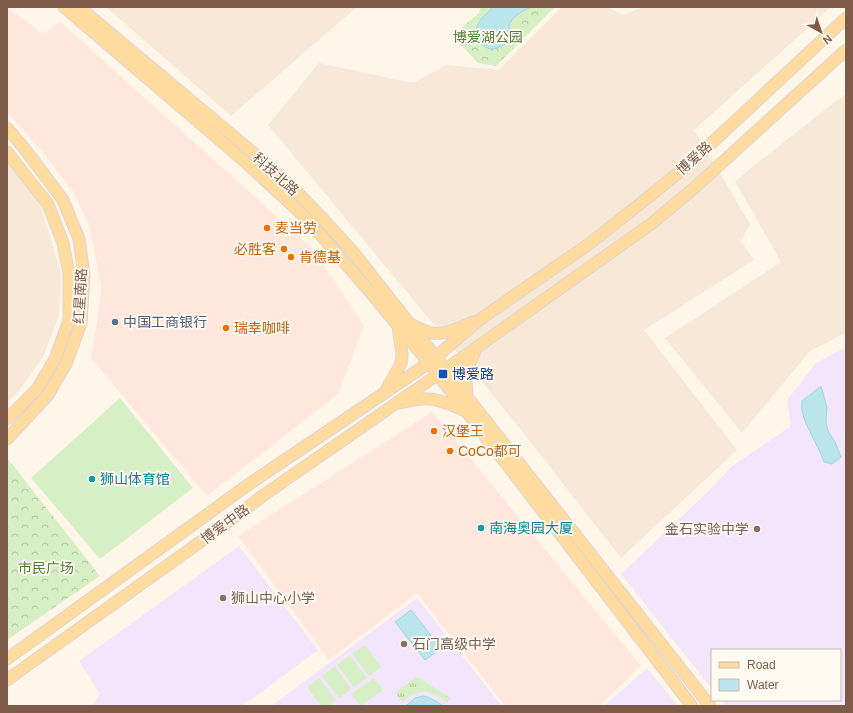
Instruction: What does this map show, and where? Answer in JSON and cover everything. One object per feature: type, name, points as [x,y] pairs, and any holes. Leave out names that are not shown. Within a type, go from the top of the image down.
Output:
[{"type":"main road","points":[[64,7],[236,154],[305,217],[398,326],[433,361]]},
{"type":"main road","name":"科技北路","points":[[79,7],[263,161],[322,218],[354,253],[410,324],[441,372]]},
{"type":"main road","name":"博爱路","points":[[433,361],[479,320],[589,244],[687,166],[846,18]]},
{"type":"main road","name":"博爱路","points":[[441,372],[651,224],[693,189],[846,50]]},
{"type":"main road","name":"红星南路","points":[[7,128],[63,200],[79,239],[84,275],[81,323],[66,364],[48,395],[7,439]]},
{"type":"main road","name":"红星南路","points":[[7,152],[48,204],[63,243],[69,273],[69,320],[55,359],[37,389],[7,419]]},
{"type":"main road","points":[[410,324],[427,332],[442,334],[479,320]]},
{"type":"main road","points":[[384,394],[401,364],[402,354],[398,326]]},
{"type":"main road","points":[[467,397],[467,370],[476,348]]},
{"type":"main road","name":"博爱中路","points":[[8,659],[252,482],[433,361]]},
{"type":"main road","points":[[441,372],[467,397],[710,706]]},
{"type":"main road","points":[[441,372],[466,411],[692,706]]},
{"type":"main road","name":"博爱中路","points":[[8,680],[261,497],[441,372]]},
{"type":"main road","points":[[394,405],[417,399],[428,398],[466,411]]},
{"type":"shaded area","points":[[106,7],[357,7],[231,116]]},
{"type":"shaded area","points":[[562,7],[607,7],[623,15],[643,7],[831,7],[694,130],[750,224],[741,241],[754,260],[644,330],[737,450],[621,558],[510,416],[268,125],[319,63],[413,83],[446,65],[499,70]]},
{"type":"shaded area","points":[[7,8],[43,34],[60,22],[313,249],[364,326],[338,394],[207,496],[91,358],[101,286],[89,224],[73,191],[43,153],[7,112]]},
{"type":"shaded area","points":[[846,93],[846,333],[810,351],[742,433],[665,338],[781,262],[735,181]]},
{"type":"shaded area","points":[[7,158],[40,204],[61,273],[59,316],[43,357],[18,392],[7,403]]},
{"type":"shaded area","name":"金石实验中学","points":[[846,347],[846,705],[726,706],[722,701],[841,701],[841,649],[711,649],[711,688],[621,574],[715,485],[731,467],[791,426],[787,400],[816,363]]},
{"type":"shaded area","points":[[432,412],[641,666],[599,706],[505,706],[417,593],[329,660],[238,536]]},
{"type":"shaded area","name":"狮山中心小学","points":[[239,546],[318,650],[243,706],[92,706],[100,694],[79,661]]},
{"type":"shaded area","name":"石门高级中学","points":[[417,598],[502,706],[271,706]]},
{"type":"shaded area","points":[[647,668],[678,706],[604,706]]},
{"type":"green space","name":"博爱湖公园","points":[[481,7],[555,7],[496,66],[478,63],[463,47],[462,27],[479,13]]},
{"type":"green space","points":[[120,398],[193,488],[100,559],[31,478]]},
{"type":"green space","name":"市民广场","points":[[8,459],[100,576],[7,640],[7,460]]},
{"type":"green space","points":[[365,645],[381,667],[369,676],[352,654]]},
{"type":"green space","points":[[350,655],[367,678],[354,687],[337,665]]},
{"type":"green space","points":[[335,666],[351,689],[339,698],[322,676]]},
{"type":"green space","points":[[416,677],[450,698],[447,703],[435,695],[425,692],[415,694],[403,702],[395,693]]},
{"type":"green space","points":[[319,678],[336,700],[329,706],[321,706],[307,687]]},
{"type":"green space","points":[[374,678],[383,690],[360,706],[351,694]]},
{"type":"water","points":[[492,7],[532,7],[520,13],[512,20],[509,25],[509,37],[503,45],[490,49],[480,43],[476,38],[476,31],[480,21]]},
{"type":"water","points":[[821,386],[827,408],[826,422],[828,431],[835,442],[841,457],[832,464],[824,462],[802,412],[802,401]]},
{"type":"water","points":[[411,610],[441,648],[425,660],[395,622]]},
{"type":"water","points":[[423,696],[431,698],[443,706],[406,706],[415,698]]},
{"type":"place","name":"麦当劳","points":[[267,228]]},
{"type":"place","name":"必胜客","points":[[284,249]]},
{"type":"place","name":"肯德基","points":[[291,257]]},
{"type":"place","name":"中国工商银行","points":[[115,322]]},
{"type":"place","name":"瑞幸咖啡","points":[[226,328]]},
{"type":"place","name":"博爱路","points":[[443,374]]},
{"type":"place","name":"汉堡王","points":[[434,431]]},
{"type":"place","name":"CoCo都可","points":[[450,451]]},
{"type":"place","name":"狮山体育馆","points":[[92,479]]},
{"type":"place","name":"南海奥园大厦","points":[[481,528]]},
{"type":"place","name":"金石实验中学","points":[[757,529]]},
{"type":"place","name":"狮山中心小学","points":[[223,598]]},
{"type":"place","name":"石门高级中学","points":[[404,644]]}]
